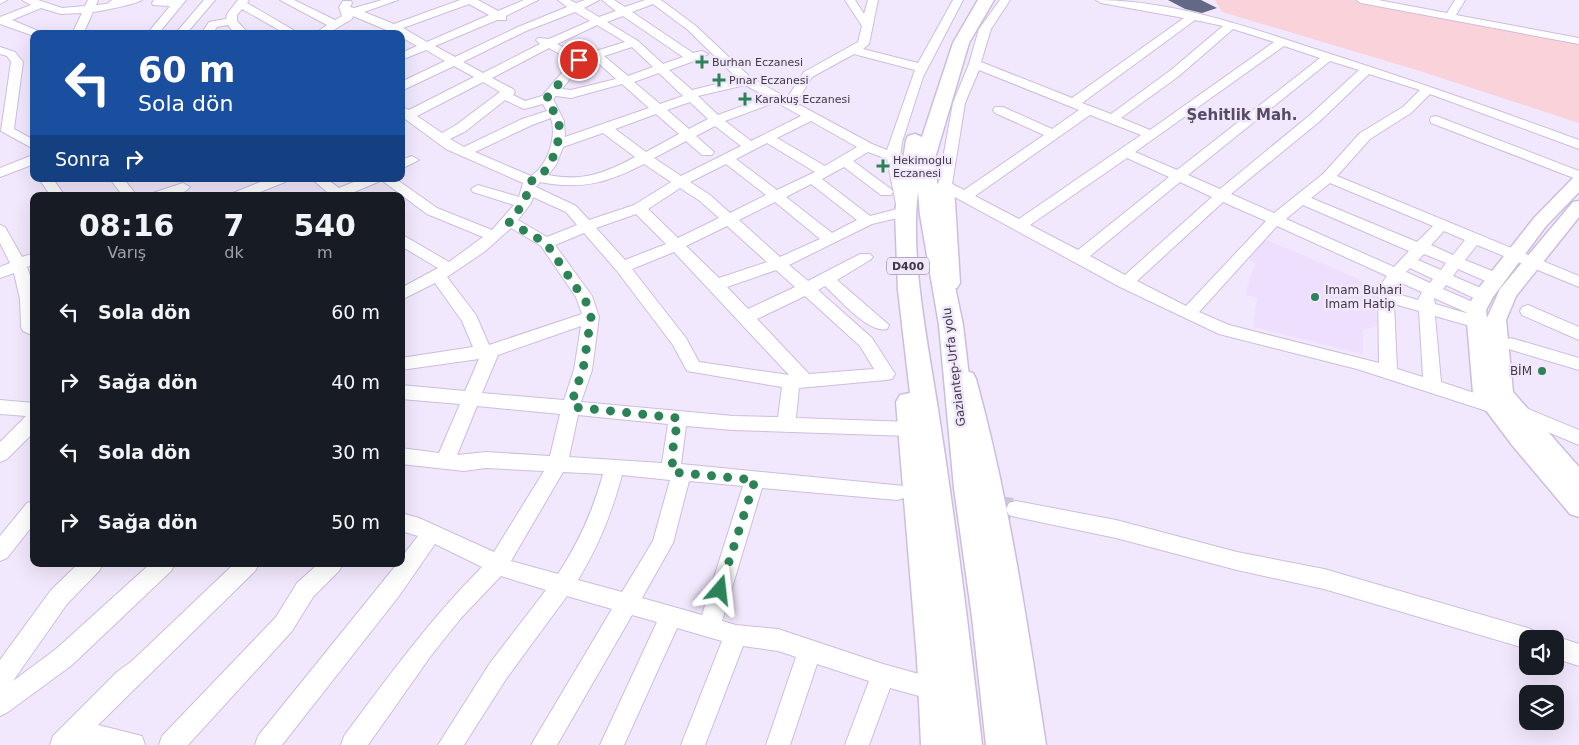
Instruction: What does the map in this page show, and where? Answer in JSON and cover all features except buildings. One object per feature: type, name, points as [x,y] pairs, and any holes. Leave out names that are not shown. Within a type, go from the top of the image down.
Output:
[{"type":"highway","name":"D400","points":[[965,745],[944,543],[909,290],[905,212],[913,144],[927,98],[948,41],[973,0]]},
{"type":"highway","name":"Gaziantep-Urfa yolu","points":[[986,0],[961,43],[925,158],[930,215],[951,325],[975,538],[988,617],[1003,745]]},
{"type":"highway","points":[[909,290],[907,370],[910,429],[923,573],[937,690],[938,745]]},
{"type":"main road","points":[[1579,182],[1540,222],[1496,320],[1502,394],[1579,483]]},
{"type":"main road","points":[[955,192],[951,325],[989,477],[1009,586],[1031,745]]},
{"type":"main road","points":[[1579,206],[1483,302],[1484,393],[1579,506]]},
{"type":"street","points":[[26,0],[61,11],[92,4],[110,7],[113,3],[137,0]]},
{"type":"street","points":[[159,0],[157,3],[180,1]]},
{"type":"street","points":[[184,30],[210,0]]},
{"type":"street","points":[[285,0],[315,13],[335,25]]},
{"type":"street","points":[[350,5],[393,0]]},
{"type":"street","points":[[394,28],[470,0],[579,60]]},
{"type":"street","points":[[405,55],[533,0]]},
{"type":"street","points":[[563,0],[634,43],[716,120],[751,147]]},
{"type":"street","points":[[405,85],[522,29],[594,0]]},
{"type":"street","points":[[607,0],[694,58]]},
{"type":"street","points":[[406,118],[548,43],[596,21],[654,0],[690,26],[747,81],[867,147],[893,157]]},
{"type":"street","points":[[850,0],[868,27]]},
{"type":"street","points":[[789,105],[808,75],[858,47],[868,27],[873,0]]},
{"type":"street","points":[[716,285],[777,264],[831,240],[867,221],[905,212],[893,157],[895,142],[924,63],[958,0]]},
{"type":"street","points":[[955,192],[959,103],[985,29],[1005,0]]},
{"type":"street","points":[[1361,0],[1579,34]]},
{"type":"street","points":[[1394,0],[1450,14],[1579,41]]},
{"type":"street","points":[[1450,14],[1460,0]]},
{"type":"street","points":[[155,30],[180,1]]},
{"type":"street","points":[[1109,1],[1194,16],[1231,25],[1428,89],[1579,145]]},
{"type":"street","points":[[238,30],[232,21],[232,14],[242,2],[288,30]]},
{"type":"street","points":[[79,30],[92,4]]},
{"type":"street","points":[[0,20],[39,5]]},
{"type":"street","points":[[326,30],[348,17],[350,5]]},
{"type":"street","points":[[350,5],[398,30]]},
{"type":"street","points":[[1072,104],[1194,16]]},
{"type":"street","points":[[0,20],[30,31]]},
{"type":"street","points":[[209,30],[213,24],[232,21]]},
{"type":"street","points":[[1112,119],[1174,73],[1231,25]]},
{"type":"street","points":[[550,96],[579,60],[690,26]]},
{"type":"street","points":[[405,34],[509,92],[441,139]]},
{"type":"street","points":[[1019,226],[1125,152],[1222,88],[1283,41]]},
{"type":"street","points":[[858,47],[924,63]]},
{"type":"street","points":[[0,50],[11,54],[17,62],[14,75],[13,104],[8,120],[8,130],[30,143]]},
{"type":"street","points":[[504,95],[524,105],[550,96],[571,94],[625,81],[662,70],[714,50]]},
{"type":"street","points":[[596,56],[707,152]]},
{"type":"street","points":[[1078,258],[1329,56]]},
{"type":"street","points":[[974,64],[1152,135]]},
{"type":"street","points":[[1126,283],[1222,195],[1273,155],[1367,69]]},
{"type":"street","points":[[0,70],[14,75]]},
{"type":"street","points":[[556,145],[692,97],[692,94],[714,87],[721,88],[747,81]]},
{"type":"street","points":[[1188,314],[1276,219],[1328,177],[1365,136],[1406,110],[1428,89]]},
{"type":"street","points":[[405,292],[444,273],[509,222],[555,154],[559,124],[550,96]]},
{"type":"street","points":[[478,189],[531,188],[610,176],[716,120],[776,98]]},
{"type":"street","points":[[0,110],[13,104]]},
{"type":"street","points":[[999,110],[1054,135]]},
{"type":"street","points":[[955,192],[1054,135],[1088,110]]},
{"type":"street","points":[[464,152],[527,122],[554,113]]},
{"type":"street","points":[[546,243],[586,226],[639,208],[682,182],[809,116]]},
{"type":"street","points":[[406,118],[464,152],[566,205],[622,267],[680,342],[694,367],[798,381],[886,374],[866,342],[727,219],[682,182],[604,127]]},
{"type":"street","points":[[1436,120],[1579,176]]},
{"type":"street","points":[[768,138],[818,175],[867,221]]},
{"type":"street","points":[[622,267],[676,245],[818,175],[867,147]]},
{"type":"street","points":[[1125,152],[1433,290],[1483,302]]},
{"type":"street","points":[[727,159],[831,240]]},
{"type":"street","points":[[1,171],[30,160]]},
{"type":"street","points":[[845,161],[886,192]]},
{"type":"street","points":[[1328,177],[1579,282]]},
{"type":"street","points":[[119,182],[127,192]]},
{"type":"street","points":[[256,188],[272,182]]},
{"type":"street","points":[[322,182],[334,192]]},
{"type":"street","points":[[344,192],[365,182]]},
{"type":"street","points":[[391,182],[432,211],[493,236]]},
{"type":"street","points":[[169,192],[182,187]]},
{"type":"street","points":[[955,192],[1126,283],[1188,314],[1232,332],[1317,351],[1493,406]]},
{"type":"street","points":[[1302,199],[1416,252],[1454,261],[1483,302]]},
{"type":"street","points":[[639,208],[746,317],[798,381]]},
{"type":"street","points":[[353,745],[422,649],[453,611],[496,566],[558,464],[573,407],[574,394],[583,370],[591,317],[584,296],[546,243],[509,222]]},
{"type":"street","points":[[1388,372],[1386,289],[1396,273],[1442,225]]},
{"type":"street","points":[[0,230],[27,261],[30,302],[28,327],[30,328]]},
{"type":"street","points":[[1432,387],[1426,297],[1445,278],[1454,261],[1474,239]]},
{"type":"street","points":[[405,242],[444,273],[487,351],[445,461]]},
{"type":"street","points":[[1416,252],[1445,278],[1483,302]]},
{"type":"street","points":[[746,317],[826,280],[865,257]]},
{"type":"street","points":[[0,273],[27,261]]},
{"type":"street","points":[[826,280],[864,313],[882,325]]},
{"type":"street","points":[[1386,296],[1426,308],[1483,302]]},
{"type":"street","points":[[1528,311],[1579,334]]},
{"type":"street","points":[[405,360],[487,351],[591,317]]},
{"type":"street","points":[[1511,344],[1579,364]]},
{"type":"street","points":[[786,424],[798,381]]},
{"type":"street","points":[[405,392],[732,423],[910,429]]},
{"type":"street","points":[[0,407],[30,410]]},
{"type":"street","points":[[1515,411],[1579,438]]},
{"type":"street","points":[[543,745],[626,602],[663,543],[677,472],[673,448],[678,418]]},
{"type":"street","points":[[0,454],[30,424]]},
{"type":"street","points":[[405,456],[464,462],[486,460],[615,467],[898,492]]},
{"type":"street","points":[[450,745],[498,671],[563,584],[591,539],[603,510],[615,467]]},
{"type":"street","points":[[709,626],[755,480]]},
{"type":"street","points":[[1016,509],[1116,529],[1237,561],[1324,579],[1519,636]]},
{"type":"street","points":[[0,552],[30,514]]},
{"type":"street","points":[[405,523],[412,524],[481,555],[496,566],[736,635],[778,640],[883,675],[937,690]]},
{"type":"street","points":[[267,745],[391,589],[431,534]]},
{"type":"street","points":[[0,679],[59,598],[89,567]]},
{"type":"street","points":[[0,704],[64,657],[161,567]]},
{"type":"street","points":[[67,740],[125,680],[145,664],[245,567]]},
{"type":"street","points":[[171,745],[284,624],[305,590],[329,567]]},
{"type":"street","points":[[612,745],[671,616]]},
{"type":"street","points":[[693,745],[736,635]]},
{"type":"street","points":[[778,745],[810,650]]},
{"type":"street","points":[[1564,650],[1579,655]]},
{"type":"street","points":[[857,745],[883,675]]},
{"type":"street","points":[[67,740],[99,737],[132,745]]},
{"type":"shaded area","points":[[1215,0],[1350,0],[1579,44],[1579,123],[1420,71],[1222,12]]},
{"type":"shaded area","name":"Imam Buhari Imam Hatip","points":[[1262,238],[1359,279],[1376,296],[1377,326],[1363,330],[1363,354],[1253,327],[1257,298],[1245,294],[1255,264],[1245,256]]},
{"type":"tunnel","points":[[928,496],[1016,509]]},
{"type":"place","name":"Burhan Eczanesi","points":[[702,62]]},
{"type":"place","name":"Pınar Eczanesi","points":[[719,80]]},
{"type":"place","name":"Karakuş Eczanesi","points":[[745,99]]},
{"type":"place","name":"Hekimoglu Eczanesi","points":[[883,166]]},
{"type":"place","name":"Imam Buhari Imam Hatip","points":[[1315,297]]},
{"type":"place","name":"BİM","points":[[1542,371]]},
{"type":"district","name":"Şehitlik Mah.","points":[[1242,115]]},
{"type":"route","points":[[579,60],[546,99],[559,124],[555,154],[540,178],[531,181],[530,190],[524,203],[509,222],[546,243],[584,296],[591,317],[583,370],[574,394],[573,407],[678,418],[673,448],[672,472],[755,480],[720,590]]}]
